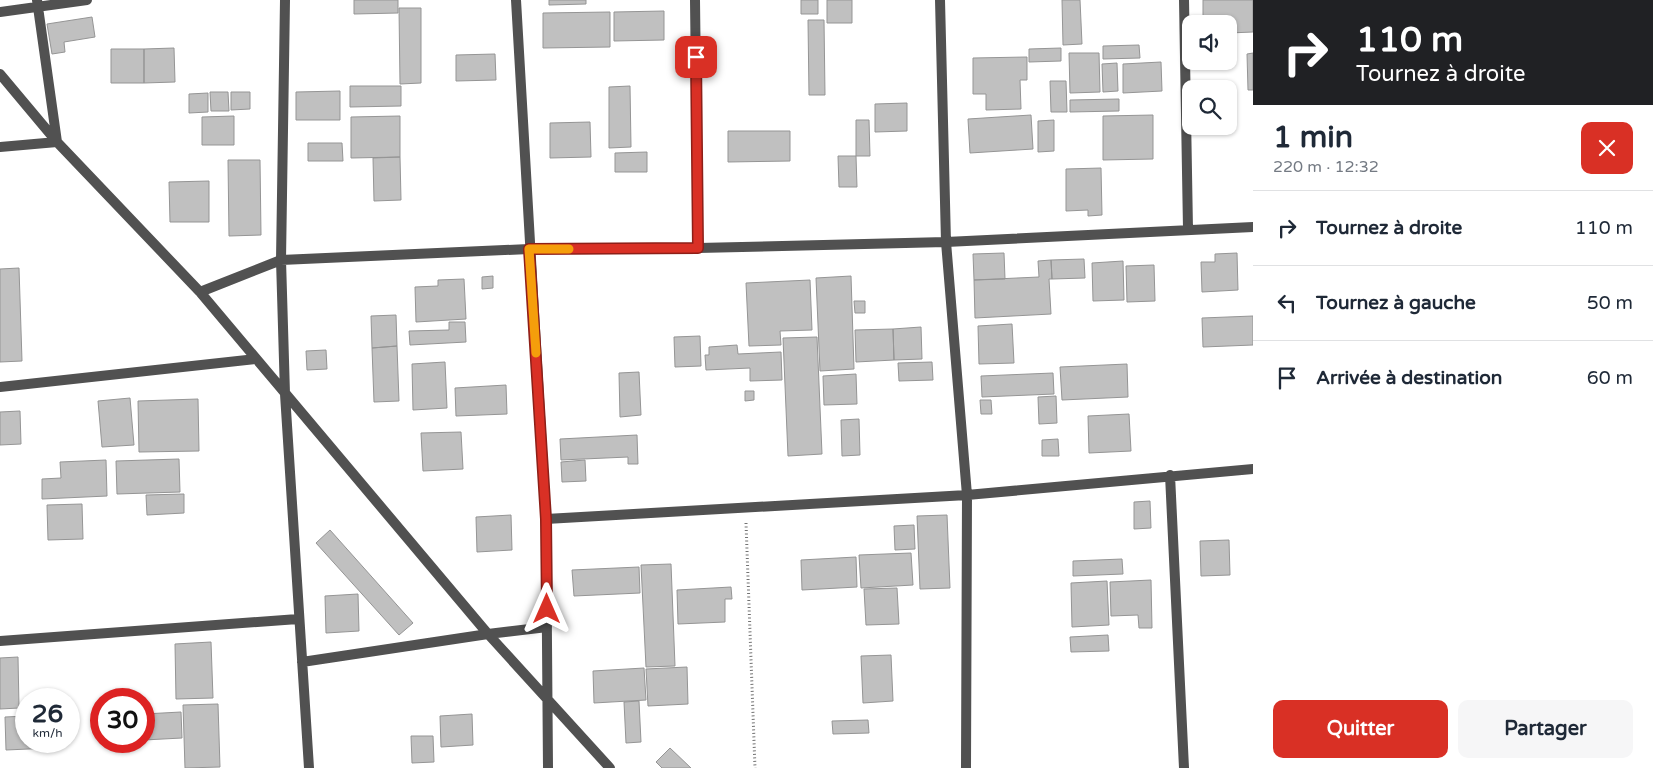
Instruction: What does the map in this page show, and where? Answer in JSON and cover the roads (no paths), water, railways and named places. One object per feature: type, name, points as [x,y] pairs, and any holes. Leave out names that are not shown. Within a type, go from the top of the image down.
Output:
[{"type":"street","points":[[0,12],[38,3],[87,0]]},
{"type":"street","points":[[285,0],[281,260],[284,394],[309,768]]},
{"type":"street","points":[[516,0],[546,519],[548,768]]},
{"type":"street","points":[[695,0],[698,248]]},
{"type":"street","points":[[940,0],[946,242],[967,495],[966,768]]},
{"type":"street","points":[[1184,0],[1188,229]]},
{"type":"street","points":[[38,3],[57,142]]},
{"type":"street","points":[[0,74],[57,142],[200,292],[488,634],[610,768]]},
{"type":"street","points":[[0,147],[57,142]]},
{"type":"street","points":[[200,292],[281,260],[529,249],[698,248],[946,242],[1253,227]]},
{"type":"street","points":[[0,387],[256,359]]},
{"type":"street","points":[[546,519],[967,495],[1170,475],[1253,469]]},
{"type":"street","points":[[1170,475],[1184,768]]},
{"type":"street","points":[[0,641],[298,619]]},
{"type":"street","points":[[302,662],[547,627]]}]
